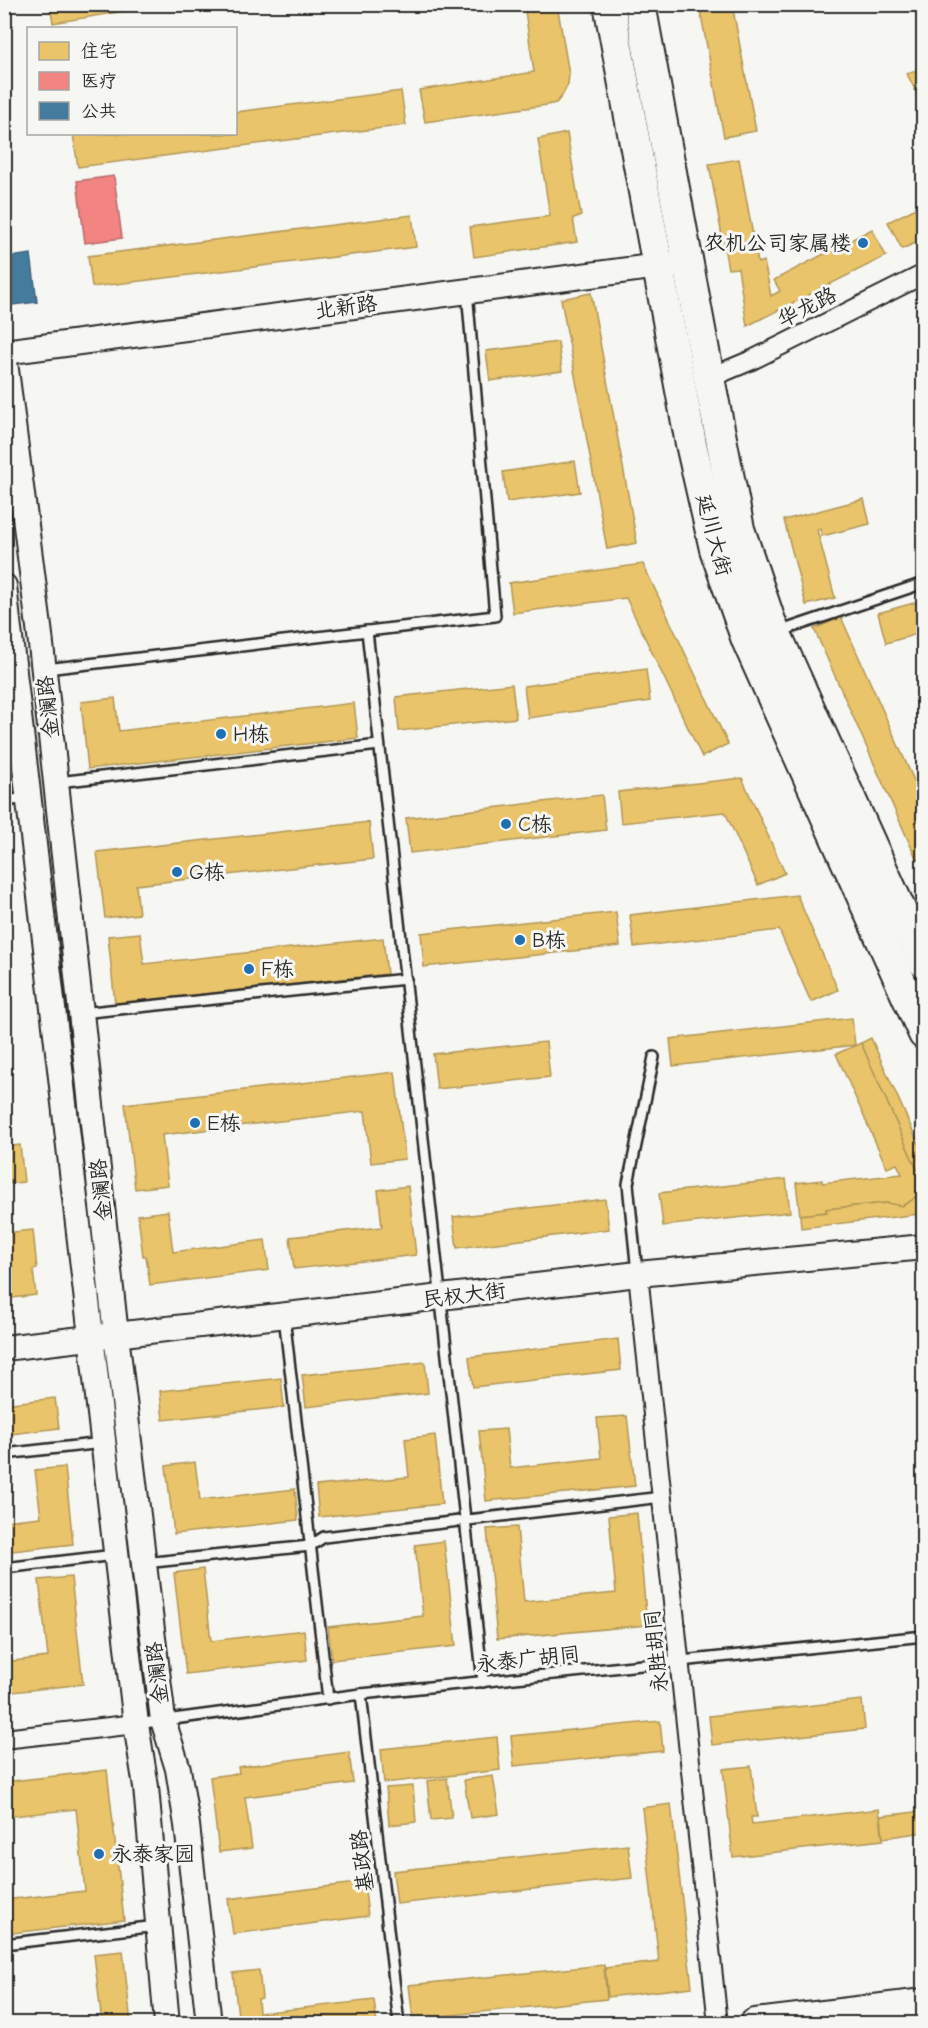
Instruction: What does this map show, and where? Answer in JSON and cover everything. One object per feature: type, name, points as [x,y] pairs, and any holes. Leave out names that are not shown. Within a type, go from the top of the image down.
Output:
[{"type":"main road","name":"延川大街","points":[[609,4],[691,444],[715,549],[747,640],[924,1034]]},
{"type":"main road","name":"延川大街","points":[[640,4],[739,529],[775,632],[924,962]]},
{"type":"main road","points":[[755,2024],[924,2004]]},
{"type":"street","name":"北新路","points":[[4,353],[688,262]]},
{"type":"street","name":"华龙路","points":[[709,378],[752,360],[924,274]]},
{"type":"street","name":"金澜路","points":[[4,353],[44,669],[116,1335],[163,1720],[178,1769],[187,1825],[209,2024]]},
{"type":"street","name":"金澜路","points":[[4,586],[8,646],[29,798],[136,1724],[146,1787],[167,2024]]},
{"type":"street","name":"民权大街","points":[[4,1348],[638,1274],[924,1247]]},
{"type":"street","name":"永胜胡同","points":[[638,1274],[718,2024]]},
{"type":"street","points":[[4,1739],[136,1724]]},
{"type":"lane","points":[[44,669],[495,616],[467,291]]},
{"type":"lane","points":[[775,632],[924,583]]},
{"type":"lane","points":[[367,631],[483,1682]]},
{"type":"lane","points":[[56,782],[380,745]]},
{"type":"lane","points":[[4,801],[29,798]]},
{"type":"lane","points":[[81,1013],[406,979]]},
{"type":"lane","points":[[638,1274],[628,1184],[654,1057]]},
{"type":"lane","points":[[284,1316],[328,1699]]},
{"type":"lane","points":[[4,1454],[104,1443]]},
{"type":"lane","points":[[144,1563],[310,1546],[324,1537],[662,1497]]},
{"type":"lane","points":[[4,1568],[117,1555]]},
{"type":"lane","name":"永泰广胡同","points":[[136,1724],[361,1694],[924,1636]]},
{"type":"lane","name":"基政路","points":[[361,1694],[399,2024]]},
{"type":"lane","points":[[4,1944],[159,1926]]},
{"type":"building: 住宅","points":[[50,4],[167,4],[53,23]]},
{"type":"building: 住宅","points":[[524,4],[557,4],[569,74],[568,84],[562,96],[556,103],[547,105],[425,122],[419,90],[534,72]]},
{"type":"building: 住宅","points":[[699,4],[732,4],[756,131],[724,137]]},
{"type":"building: 住宅","points":[[924,67],[924,107],[907,74]]},
{"type":"building: 住宅","points":[[401,91],[406,125],[78,167],[73,135],[237,135],[237,112]]},
{"type":"building: 住宅","points":[[567,133],[581,216],[573,218],[577,242],[474,257],[470,227],[550,216],[538,139]]},
{"type":"building: 住宅","name":"农机公司家属楼","points":[[739,159],[758,263],[764,261],[771,296],[780,291],[774,280],[872,229],[886,256],[747,326],[738,268],[728,269],[709,164]]},
{"type":"building: 住宅","points":[[924,204],[924,239],[902,249],[888,222]]},
{"type":"building: 住宅","points":[[412,215],[416,247],[92,287],[88,256]]},
{"type":"building: 住宅","points":[[591,293],[637,543],[607,549],[561,299]]},
{"type":"building: 住宅","points":[[558,342],[562,371],[490,381],[486,351]]},
{"type":"building: 住宅","points":[[575,461],[580,492],[507,502],[503,472]]},
{"type":"building: 住宅","points":[[864,499],[870,524],[822,536],[820,529],[817,530],[835,598],[806,605],[784,520]]},
{"type":"building: 住宅","points":[[643,564],[728,744],[702,757],[626,598],[513,613],[509,583]]},
{"type":"building: 住宅","points":[[924,600],[924,632],[886,643],[878,613]]},
{"type":"building: 住宅","points":[[841,617],[924,803],[924,857],[917,860],[814,629]]},
{"type":"building: 住宅","points":[[646,669],[650,701],[528,718],[524,686]]},
{"type":"building: 住宅","points":[[512,684],[516,718],[399,731],[396,697]]},
{"type":"building: 住宅","name":"H栋","points":[[115,698],[119,731],[354,703],[358,738],[88,769],[81,702]]},
{"type":"building: 住宅","points":[[742,778],[785,873],[758,885],[725,812],[621,823],[618,792]]},
{"type":"building: 住宅","name":"C栋","points":[[602,795],[606,830],[410,853],[406,818]]},
{"type":"building: 住宅","name":"G栋","points":[[369,822],[373,859],[136,885],[139,914],[105,918],[97,852]]},
{"type":"building: 住宅","points":[[797,895],[838,990],[811,1002],[779,930],[634,947],[630,915]]},
{"type":"building: 住宅","name":"B栋","points":[[616,912],[620,946],[424,967],[421,933]]},
{"type":"building: 住宅","name":"F栋","points":[[140,933],[144,964],[383,938],[387,974],[115,1004],[108,936]]},
{"type":"building: 住宅","points":[[4,1008],[9,1043],[4,1043]]},
{"type":"building: 住宅","points":[[852,1018],[855,1045],[673,1066],[670,1039]]},
{"type":"building: 住宅","points":[[871,1038],[924,1156],[924,1173],[922,1168],[917,1170],[861,1043]]},
{"type":"building: 住宅","points":[[546,1042],[550,1077],[437,1089],[433,1054]]},
{"type":"building: 住宅","points":[[861,1043],[917,1170],[922,1168],[924,1189],[902,1206],[887,1203],[826,1209],[827,1212],[800,1215],[796,1183],[822,1180],[822,1183],[902,1174],[897,1164],[887,1168],[836,1054]]},
{"type":"building: 住宅","name":"E栋","points":[[395,1072],[405,1159],[371,1163],[365,1111],[162,1135],[168,1185],[135,1189],[125,1104]]},
{"type":"building: 住宅","points":[[20,1145],[24,1182],[4,1184],[4,1147]]},
{"type":"building: 住宅","points":[[786,1179],[790,1212],[663,1226],[659,1193]]},
{"type":"building: 住宅","points":[[408,1186],[416,1255],[294,1269],[290,1237],[382,1227],[378,1190]]},
{"type":"building: 住宅","points":[[924,1189],[924,1219],[921,1220],[920,1214],[801,1228],[800,1215],[827,1212],[826,1209],[887,1203],[902,1206]]},
{"type":"building: 住宅","points":[[605,1199],[609,1229],[457,1248],[453,1217]]},
{"type":"building: 住宅","points":[[168,1211],[173,1252],[265,1240],[269,1270],[150,1285],[146,1256],[143,1256],[138,1215]]},
{"type":"building: 住宅","points":[[33,1230],[37,1269],[33,1270],[36,1295],[4,1299],[4,1270],[7,1270],[4,1233]]},
{"type":"building: 住宅","points":[[618,1339],[621,1370],[473,1387],[469,1357]]},
{"type":"building: 住宅","points":[[425,1362],[428,1393],[306,1407],[302,1375]]},
{"type":"building: 住宅","points":[[281,1378],[284,1407],[163,1420],[160,1391]]},
{"type":"building: 住宅","points":[[55,1398],[59,1428],[4,1435],[4,1404]]},
{"type":"building: 住宅","points":[[627,1416],[635,1486],[486,1501],[479,1431],[506,1429],[510,1468],[601,1458],[597,1418]]},
{"type":"building: 住宅","points":[[435,1435],[442,1504],[319,1517],[316,1486],[409,1477],[405,1439]]},
{"type":"building: 住宅","points":[[195,1462],[200,1500],[295,1489],[298,1520],[174,1534],[166,1466]]},
{"type":"building: 住宅","points":[[65,1467],[73,1544],[4,1552],[4,1521],[41,1517],[35,1470]]},
{"type":"building: 住宅","points":[[637,1513],[647,1625],[497,1639],[487,1529],[517,1527],[524,1602],[616,1593],[609,1516]]},
{"type":"building: 住宅","points":[[444,1541],[456,1646],[332,1660],[328,1627],[423,1616],[415,1545]]},
{"type":"building: 住宅","points":[[203,1569],[211,1641],[304,1630],[307,1660],[186,1674],[174,1573]]},
{"type":"building: 住宅","points":[[71,1577],[83,1684],[4,1693],[4,1662],[48,1657],[39,1580]]},
{"type":"building: 住宅","points":[[862,1700],[865,1729],[712,1745],[709,1716]]},
{"type":"building: 住宅","points":[[660,1721],[663,1751],[514,1766],[511,1736]]},
{"type":"building: 住宅","points":[[497,1737],[500,1770],[384,1783],[381,1749]]},
{"type":"building: 住宅","points":[[349,1752],[353,1783],[245,1797],[252,1848],[219,1852],[210,1777],[239,1773],[238,1767]]},
{"type":"building: 住宅","points":[[751,1766],[757,1817],[751,1817],[752,1824],[879,1809],[883,1840],[733,1857],[723,1769]]},
{"type":"building: 住宅","name":"永泰家园","points":[[107,1770],[124,1920],[4,1934],[4,1900],[85,1891],[76,1809],[4,1817],[4,1782]]},
{"type":"building: 住宅","points":[[493,1776],[499,1814],[470,1818],[464,1780]]},
{"type":"building: 住宅","points":[[447,1778],[452,1818],[431,1820],[427,1781]]},
{"type":"building: 住宅","points":[[413,1786],[416,1822],[389,1825],[386,1788]]},
{"type":"building: 住宅","points":[[671,1804],[692,1987],[608,1997],[605,1968],[659,1962],[642,1808]]},
{"type":"building: 住宅","points":[[924,1811],[924,1832],[883,1838],[881,1816]]},
{"type":"building: 住宅","points":[[628,1845],[632,1878],[397,1904],[393,1871]]},
{"type":"building: 住宅","points":[[364,1882],[368,1916],[233,1934],[228,1899]]},
{"type":"building: 住宅","points":[[123,1951],[131,2024],[102,2024],[94,1954]]},
{"type":"building: 住宅","points":[[604,1965],[607,1999],[413,2019],[409,1985]]},
{"type":"building: 住宅","points":[[259,1970],[262,1998],[258,1999],[259,2013],[374,2000],[377,2024],[239,2024],[233,1973]]},
{"type":"building: 医疗","points":[[114,176],[122,238],[85,243],[77,181]]},
{"type":"building: 公共","points":[[31,254],[37,302],[4,306],[4,258]]},
{"type":"place","name":"农机公司家属楼","points":[[863,243]]},
{"type":"place","name":"H栋","points":[[221,734]]},
{"type":"place","name":"C栋","points":[[506,824]]},
{"type":"place","name":"G栋","points":[[177,872]]},
{"type":"place","name":"B栋","points":[[520,940]]},
{"type":"place","name":"F栋","points":[[249,969]]},
{"type":"place","name":"E栋","points":[[195,1123]]},
{"type":"place","name":"永泰家园","points":[[99,1854]]}]
